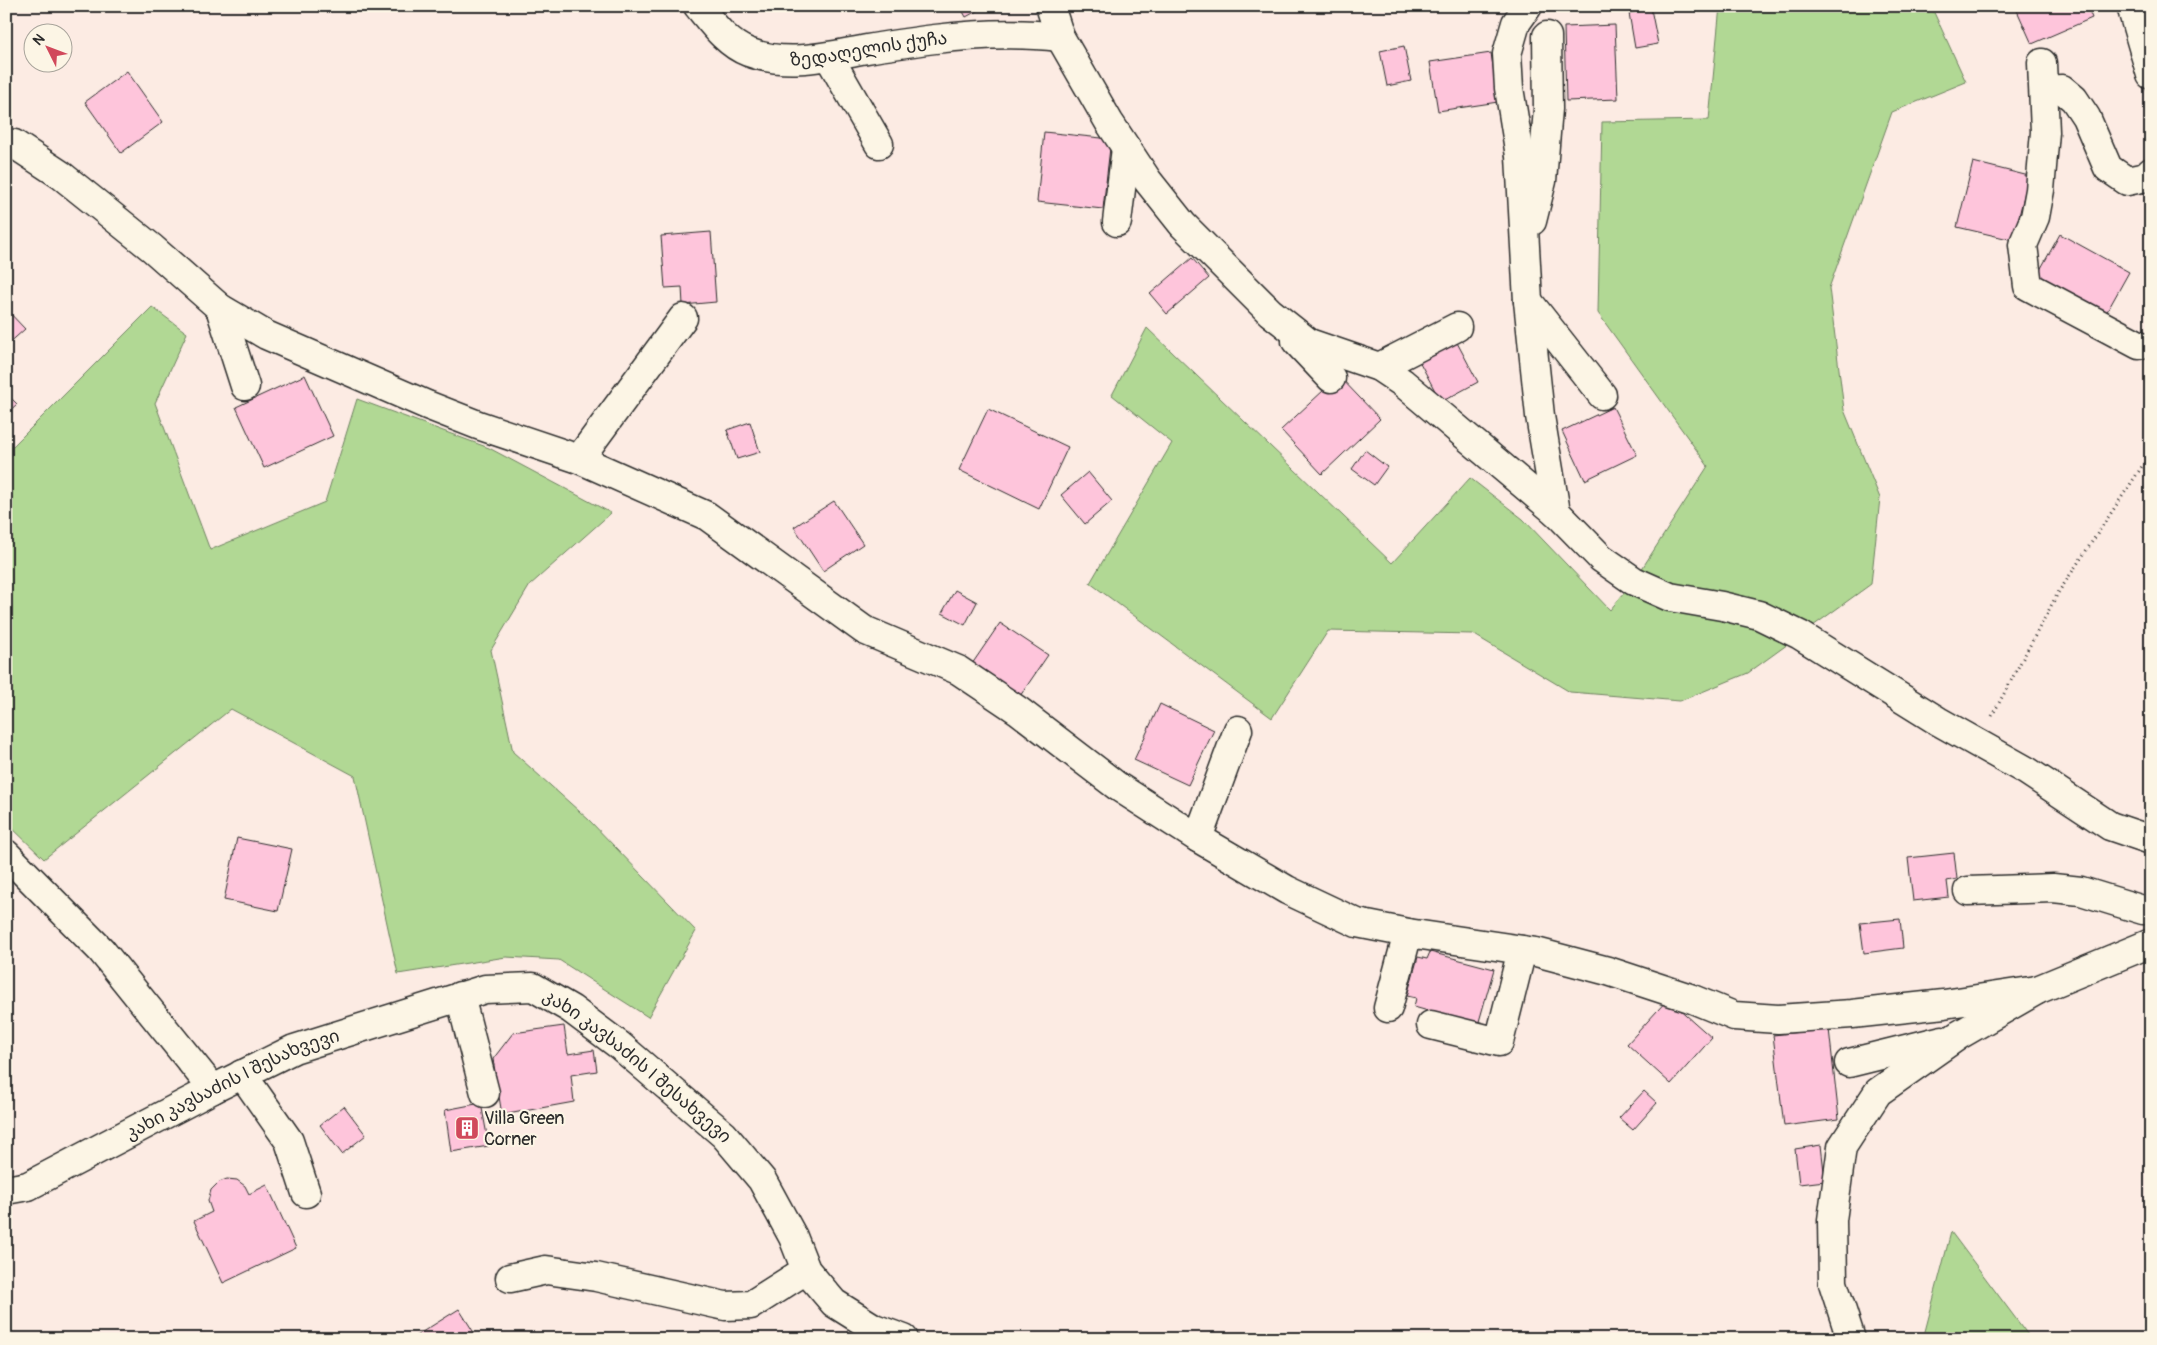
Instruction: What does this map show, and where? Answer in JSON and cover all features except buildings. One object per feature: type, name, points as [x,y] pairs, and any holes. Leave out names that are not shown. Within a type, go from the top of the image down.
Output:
[{"type":"street","name":"ზედაღელის ქუჩა","points":[[698,6],[719,32],[746,52],[771,58],[804,60],[944,38],[993,34],[1034,34],[1060,37]]},
{"type":"street","points":[[1050,6],[1060,37],[1126,148],[1148,181],[1183,225],[1270,312],[1331,378]]},
{"type":"street","points":[[1528,6],[1516,23],[1507,54],[1509,88],[1520,156],[1528,301],[1540,416],[1556,512]]},
{"type":"street","points":[[2131,6],[2151,74]]},
{"type":"street","points":[[1524,246],[1542,181],[1548,109],[1547,36]]},
{"type":"street","points":[[829,57],[879,144]]},
{"type":"street","points":[[2042,63],[2045,132],[2040,190],[2035,217],[2023,246],[2028,286],[2139,344]]},
{"type":"street","points":[[2044,90],[2062,90],[2074,99],[2086,117],[2108,168],[2127,181],[2146,177],[2151,172]]},
{"type":"street","points":[[6,142],[14,144],[61,175],[152,248],[220,308],[266,335],[427,405],[579,459],[706,516],[864,630],[958,670],[1019,711],[1117,786],[1198,838],[1287,890],[1357,923],[1408,933],[1522,950],[1608,970],[1690,998],[1734,1016],[1778,1019],[1944,1004],[2037,990]]},
{"type":"street","points":[[1117,222],[1126,148]]},
{"type":"street","points":[[1528,301],[1602,395]]},
{"type":"street","points":[[220,308],[245,386]]},
{"type":"street","points":[[1270,312],[1309,343],[1379,367],[1404,383],[1556,512],[1601,558],[1634,581],[1670,597],[1759,615],[1800,635],[1938,721],[2027,772],[2110,826],[2151,840]]},
{"type":"street","points":[[579,459],[683,318]]},
{"type":"street","points":[[1379,367],[1457,327]]},
{"type":"street","points":[[1198,838],[1238,730]]},
{"type":"street","points":[[6,854],[101,950],[213,1089]]},
{"type":"street","points":[[1968,891],[2053,888],[2081,891],[2143,910],[2151,910]]},
{"type":"street","points":[[1388,1008],[1408,933]]},
{"type":"street","points":[[1851,1339],[1833,1283],[1832,1220],[1842,1147],[1878,1092],[1960,1035],[2037,990],[2151,942]]},
{"type":"street","points":[[1431,1025],[1500,1042],[1522,950]]},
{"type":"street","name":"კახი კავსაძის I შესახვევი","points":[[6,1190],[28,1186],[242,1074],[294,1049],[484,989],[533,987],[571,1009],[619,1045],[724,1135],[762,1180],[793,1236],[806,1270],[834,1303],[874,1328],[904,1339]]},
{"type":"street","points":[[460,996],[485,1093]]},
{"type":"street","points":[[1849,1063],[1960,1035]]},
{"type":"street","points":[[242,1074],[289,1141],[306,1193]]},
{"type":"street","points":[[510,1278],[546,1270],[623,1282],[725,1306],[752,1305],[806,1270]]},
{"type":"path","points":[[1977,744],[2058,593],[2147,459],[2151,448]]},
{"type":"green space","points":[[1720,6],[1931,6],[1966,82],[1892,112],[1829,288],[1844,410],[1880,498],[1871,584],[1748,673],[1680,701],[1570,692],[1473,634],[1328,631],[1272,718],[1090,583],[1172,443],[1112,395],[1147,328],[1392,563],[1470,478],[1523,519],[1610,610],[1634,581],[1708,466],[1598,313],[1602,122],[1709,120]]},
{"type":"green space","points":[[152,307],[187,333],[155,403],[210,550],[325,502],[357,399],[489,448],[611,513],[530,585],[491,650],[513,752],[589,820],[696,931],[648,1017],[559,960],[506,957],[398,974],[355,776],[231,709],[44,859],[6,822],[6,623],[8,622],[6,615],[6,448],[13,446]]},
{"type":"green space","points":[[1951,1232],[2031,1339],[1923,1339]]},
{"type":"place","name":"Villa Green Corner","points":[[467,1128]]}]
